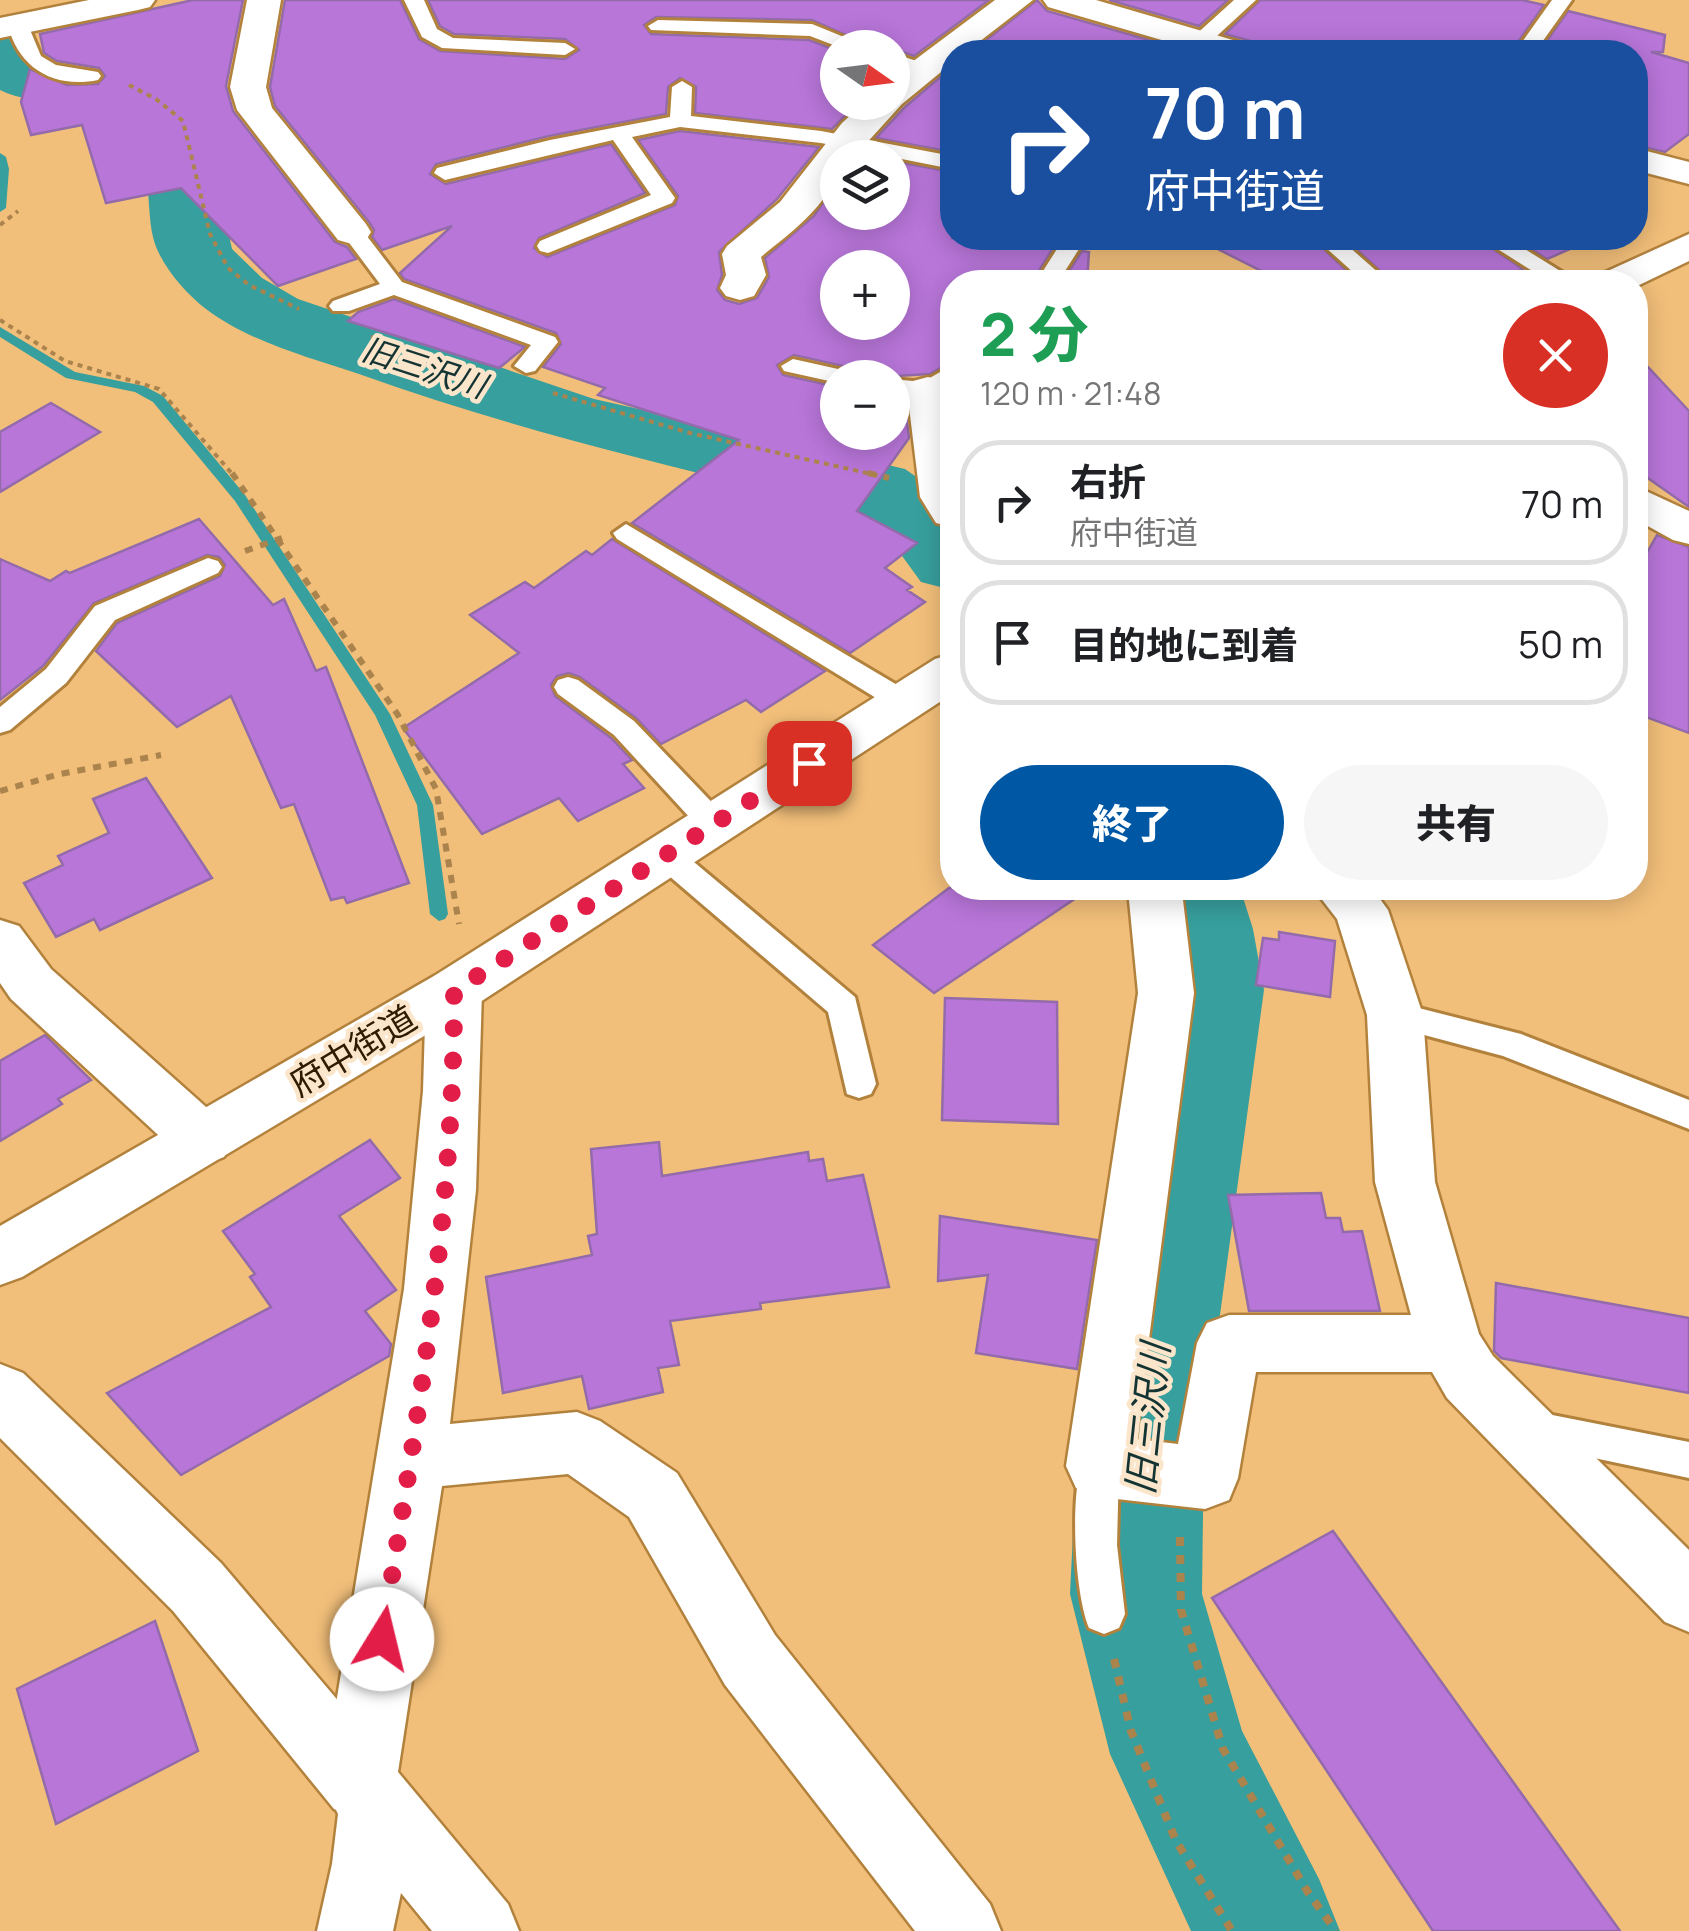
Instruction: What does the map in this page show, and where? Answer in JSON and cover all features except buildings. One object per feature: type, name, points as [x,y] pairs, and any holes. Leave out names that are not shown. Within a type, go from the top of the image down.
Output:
[{"type":"street","points":[[9,26],[138,0]]},
{"type":"street","points":[[264,0],[248,87],[255,110],[352,232]]},
{"type":"street","points":[[948,40],[1016,0]]},
{"type":"street","points":[[1060,0],[1193,40]]},
{"type":"street","points":[[910,62],[940,45]]},
{"type":"street","points":[[850,140],[867,120]]},
{"type":"street","points":[[1648,162],[1689,173]]},
{"type":"street","points":[[740,288],[746,275],[740,254],[793,210],[820,178]]},
{"type":"street","points":[[1640,270],[1689,246]]},
{"type":"street","points":[[924,383],[940,484]]},
{"type":"street","points":[[1648,507],[1689,530]]},
{"type":"street","name":"府中街道","points":[[0,1258],[454,991],[714,824],[936,688]]},
{"type":"street","points":[[1156,900],[1166,993],[1099,1466],[1205,1478],[1229,1343],[1450,1344]]},
{"type":"street","points":[[1352,900],[1362,910],[1394,1015],[1405,1182],[1450,1344],[1470,1377],[1689,1598]]},
{"type":"street","points":[[0,942],[31,984],[203,1140]]},
{"type":"street","points":[[356,1931],[370,1864],[368,1793],[442,1234],[454,1080],[454,991]]},
{"type":"street","points":[[0,1394],[197,1587],[481,1931]]},
{"type":"street","points":[[410,1458],[576,1443],[652,1494],[750,1660],[963,1931]]},
{"type":"lane","points":[[414,0],[430,33],[449,44],[565,49]]},
{"type":"lane","points":[[1202,40],[1246,0]]},
{"type":"lane","points":[[1534,40],[1562,0]]},
{"type":"lane","points":[[9,26],[23,50],[43,68],[91,76]]},
{"type":"lane","points":[[658,26],[820,33]]},
{"type":"lane","points":[[680,122],[682,88]]},
{"type":"lane","points":[[445,173],[618,132],[680,122],[834,140]]},
{"type":"lane","points":[[548,246],[664,198],[618,132]]},
{"type":"lane","points":[[910,155],[940,161]]},
{"type":"lane","points":[[352,232],[394,287],[546,342],[526,366]]},
{"type":"lane","points":[[1340,250],[1363,270]]},
{"type":"lane","points":[[1511,250],[1546,270]]},
{"type":"lane","points":[[342,306],[394,287]]},
{"type":"lane","points":[[793,366],[820,372]]},
{"type":"lane","points":[[626,533],[936,688]]},
{"type":"lane","points":[[0,724],[56,676],[105,612],[208,567]]},
{"type":"lane","points":[[568,688],[624,728],[714,824]]},
{"type":"lane","points":[[666,856],[843,1006],[860,1084]]},
{"type":"lane","points":[[1394,1015],[1509,1044],[1689,1115]]},
{"type":"lane","points":[[1522,1427],[1689,1460]]},
{"type":"lane","points":[[1099,1466],[1097,1545],[1104,1614]]},
{"type":"path","points":[[0,225],[18,211]]},
{"type":"path","points":[[0,320],[45,354],[92,372],[148,383],[159,389],[246,490],[398,714],[436,789],[459,924]]},
{"type":"path","points":[[247,550],[282,538]]},
{"type":"path","points":[[0,791],[38,777],[102,770],[162,755]]},
{"type":"path","points":[[1179,1476],[1181,1610],[1223,1749],[1336,1931]]},
{"type":"path","points":[[1104,1614],[1131,1731],[1176,1841],[1232,1931]]},
{"type":"waterway","name":"旧三沢川","points":[[0,56],[14,71],[32,80],[114,93],[134,99],[151,111],[176,154],[192,244],[220,282],[252,305],[332,339],[565,416],[875,488],[920,519],[940,544]]},
{"type":"waterway","points":[[0,157],[0,208]]},
{"type":"waterway","points":[[0,331],[71,375],[139,389],[158,399],[240,498],[382,714],[425,805],[439,914]]},
{"type":"waterway","name":"旧三沢川","points":[[1193,900],[1211,990],[1141,1433],[1136,1594],[1179,1754],[1267,1931]]},
{"type":"route","points":[[382,1639],[442,1234],[454,1080],[454,991],[809,763]]}]
